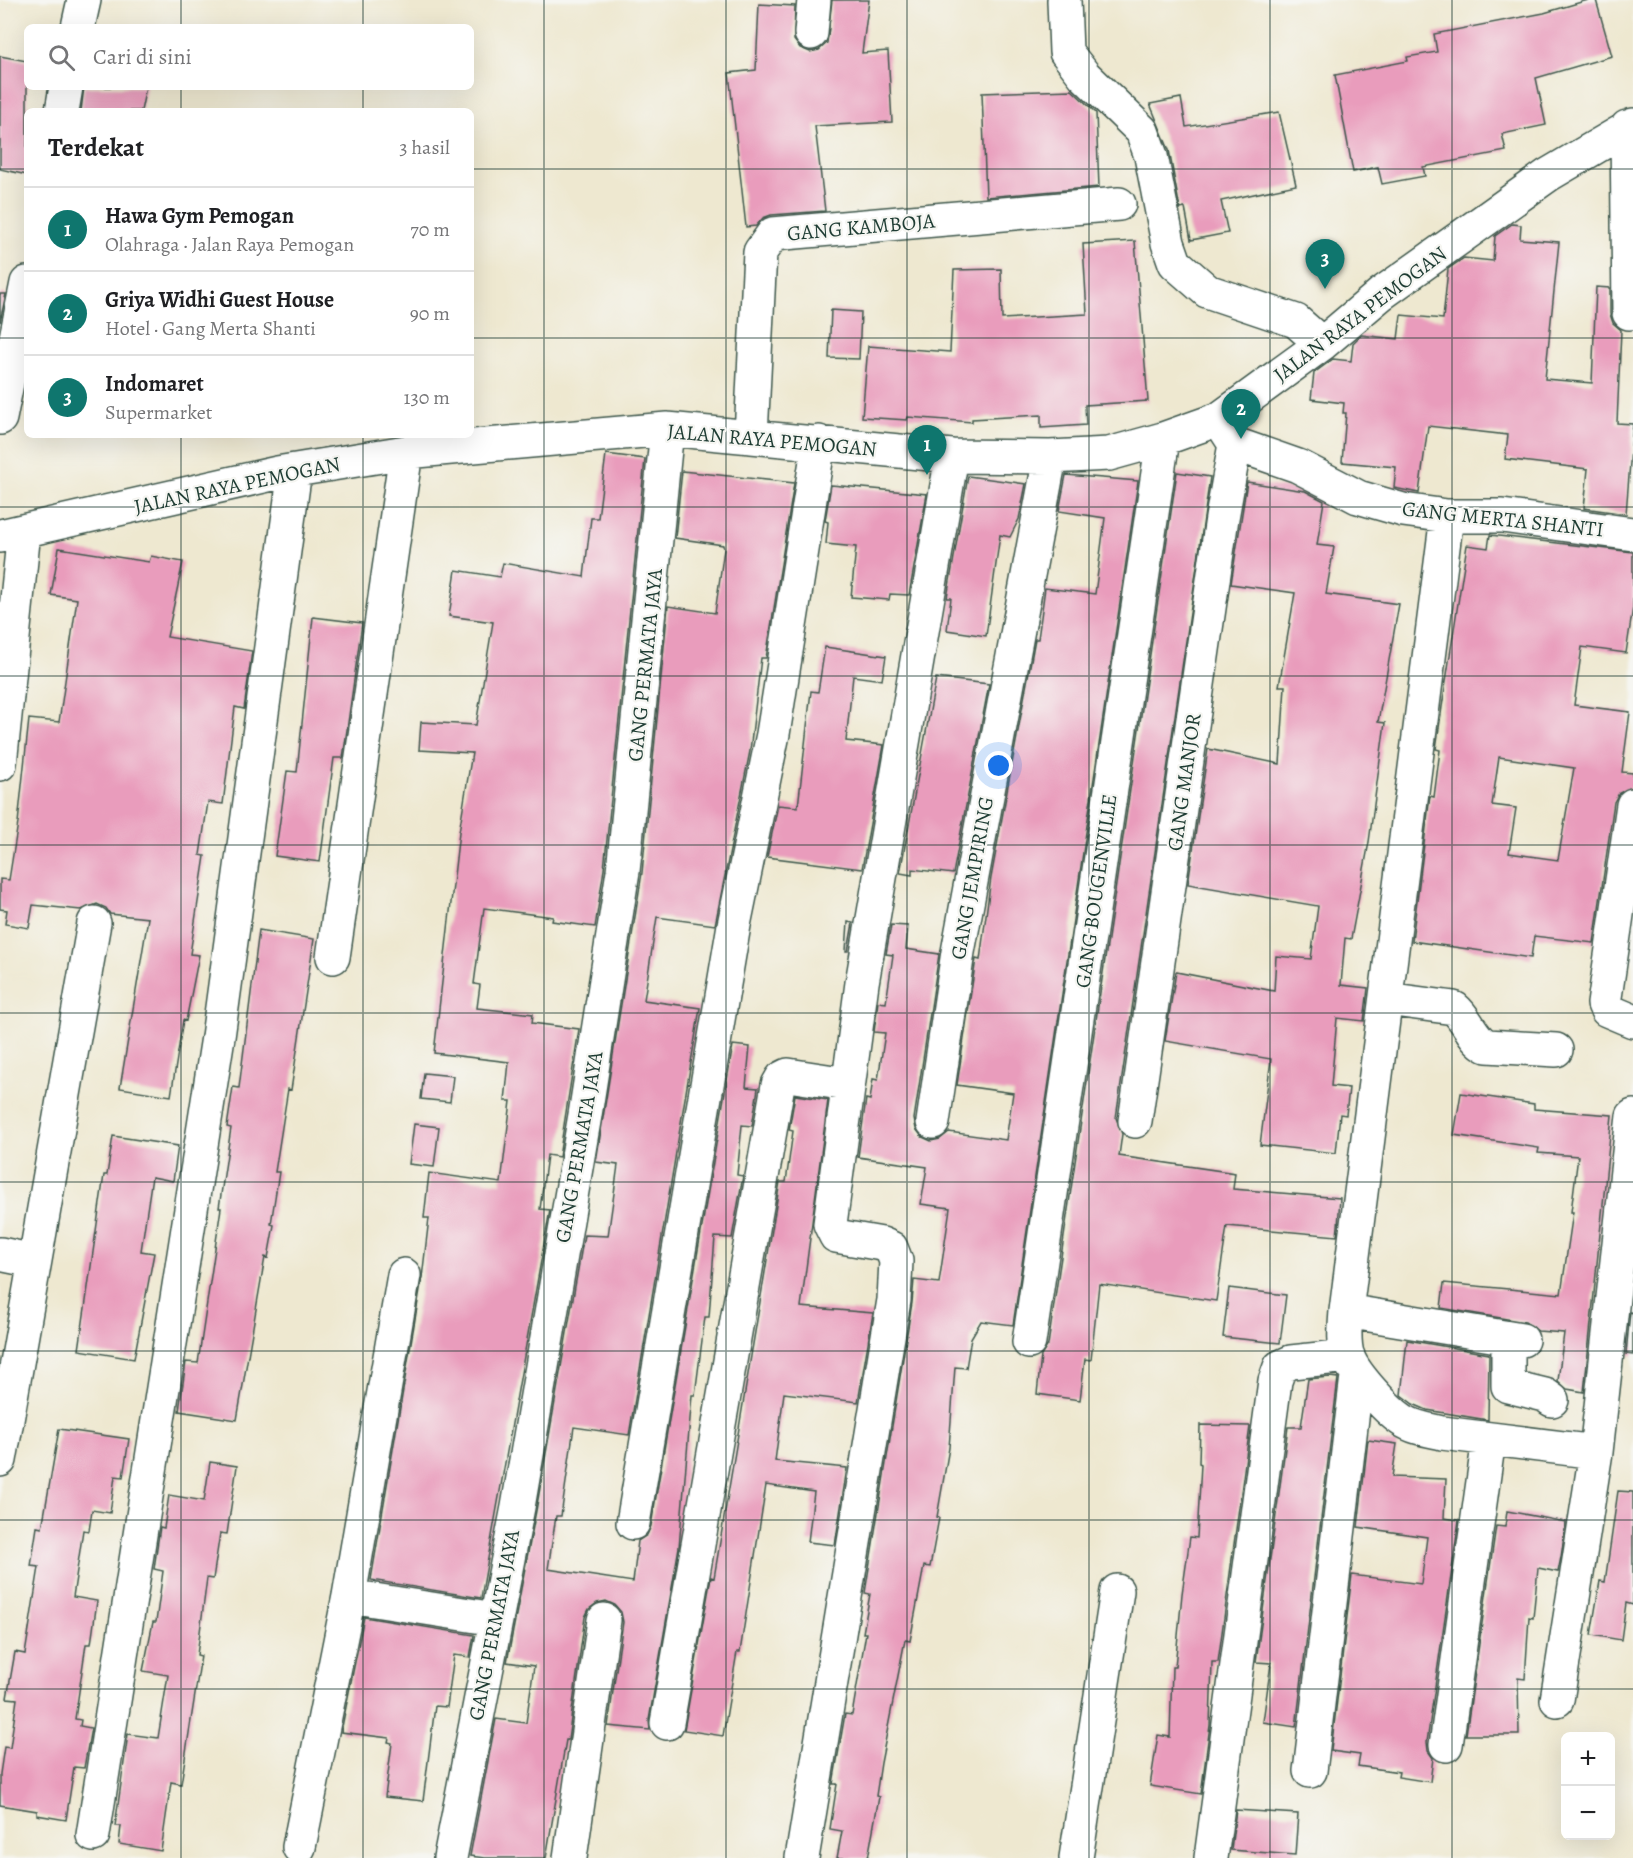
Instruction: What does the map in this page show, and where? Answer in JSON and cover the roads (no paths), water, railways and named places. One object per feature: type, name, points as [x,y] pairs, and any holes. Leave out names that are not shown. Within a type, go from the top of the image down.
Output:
[{"type":"street","points":[[79,24],[84,0]]},
{"type":"street","points":[[811,33],[814,0]]},
{"type":"street","points":[[1064,0],[1066,52],[1084,75],[1142,131],[1151,156],[1168,243],[1175,263],[1207,291],[1296,321],[1322,344]]},
{"type":"street","points":[[62,108],[66,90]]},
{"type":"street","points":[[1629,313],[1630,126]]},
{"type":"street","name":"JALAN RAYA PEMOGAN","points":[[12,533],[295,470],[406,452],[667,429],[952,456],[1050,457],[1109,454],[1163,439],[1227,431],[1322,344],[1381,294],[1548,174],[1630,126]]},
{"type":"street","name":"GANG KAMBOJA","points":[[751,436],[760,252],[773,234],[1119,204]]},
{"type":"street","points":[[0,418],[24,299]]},
{"type":"street","name":"GANG PERMATA JAYA","points":[[450,1858],[518,1507],[585,1115],[623,872],[667,429]]},
{"type":"street","name":"GANG MERTA SHANTI","points":[[1227,431],[1358,497],[1403,510],[1447,516],[1502,516],[1633,534]]},
{"type":"street","name":"GANG MANJOR","points":[[1135,1121],[1220,529],[1227,431]]},
{"type":"street","name":"GANG BOUGENVILLE","points":[[1029,1342],[1163,439]]},
{"type":"street","points":[[633,1523],[734,926],[773,734],[819,442]]},
{"type":"street","points":[[333,957],[406,452]]},
{"type":"street","points":[[802,1858],[894,1300],[896,1261],[891,1248],[882,1244],[836,1236],[830,1224],[847,1084],[908,706],[952,456]]},
{"type":"street","name":"GANG JEMPIRING","points":[[933,1122],[960,940],[1050,457]]},
{"type":"street","points":[[93,1835],[218,1037],[295,470]]},
{"type":"street","points":[[1310,1771],[1352,1366],[1346,1311],[1447,516]]},
{"type":"street","points":[[0,764],[12,533]]},
{"type":"street","points":[[1633,805],[1604,1004],[1607,1010],[1633,1022]]},
{"type":"street","points":[[0,1460],[94,923]]},
{"type":"street","points":[[1386,999],[1454,1008],[1462,1015],[1480,1043],[1487,1046],[1556,1050]]},
{"type":"street","points":[[667,1723],[778,1085],[782,1078],[788,1075],[847,1084]]},
{"type":"street","points":[[1557,1700],[1596,1452],[1633,1116]]},
{"type":"street","points":[[0,1254],[34,1261]]},
{"type":"street","points":[[299,1847],[349,1596],[404,1275]]},
{"type":"street","points":[[1346,1311],[1515,1339],[1508,1386],[1545,1395],[1552,1400]]},
{"type":"street","points":[[1211,1858],[1275,1381],[1280,1367],[1292,1362],[1352,1366],[1402,1420],[1442,1433],[1596,1452]]},
{"type":"street","points":[[1446,1745],[1489,1439]]},
{"type":"street","points":[[1076,1858],[1117,1591]]},
{"type":"street","points":[[349,1596],[495,1619]]},
{"type":"street","points":[[570,1858],[604,1620]]},
{"type":"place","name":"Indomaret","points":[[1325,289]]},
{"type":"place","name":"Griya Widhi Guest House","points":[[1241,439]]},
{"type":"place","name":"Hawa Gym Pemogan","points":[[927,475]]}]
